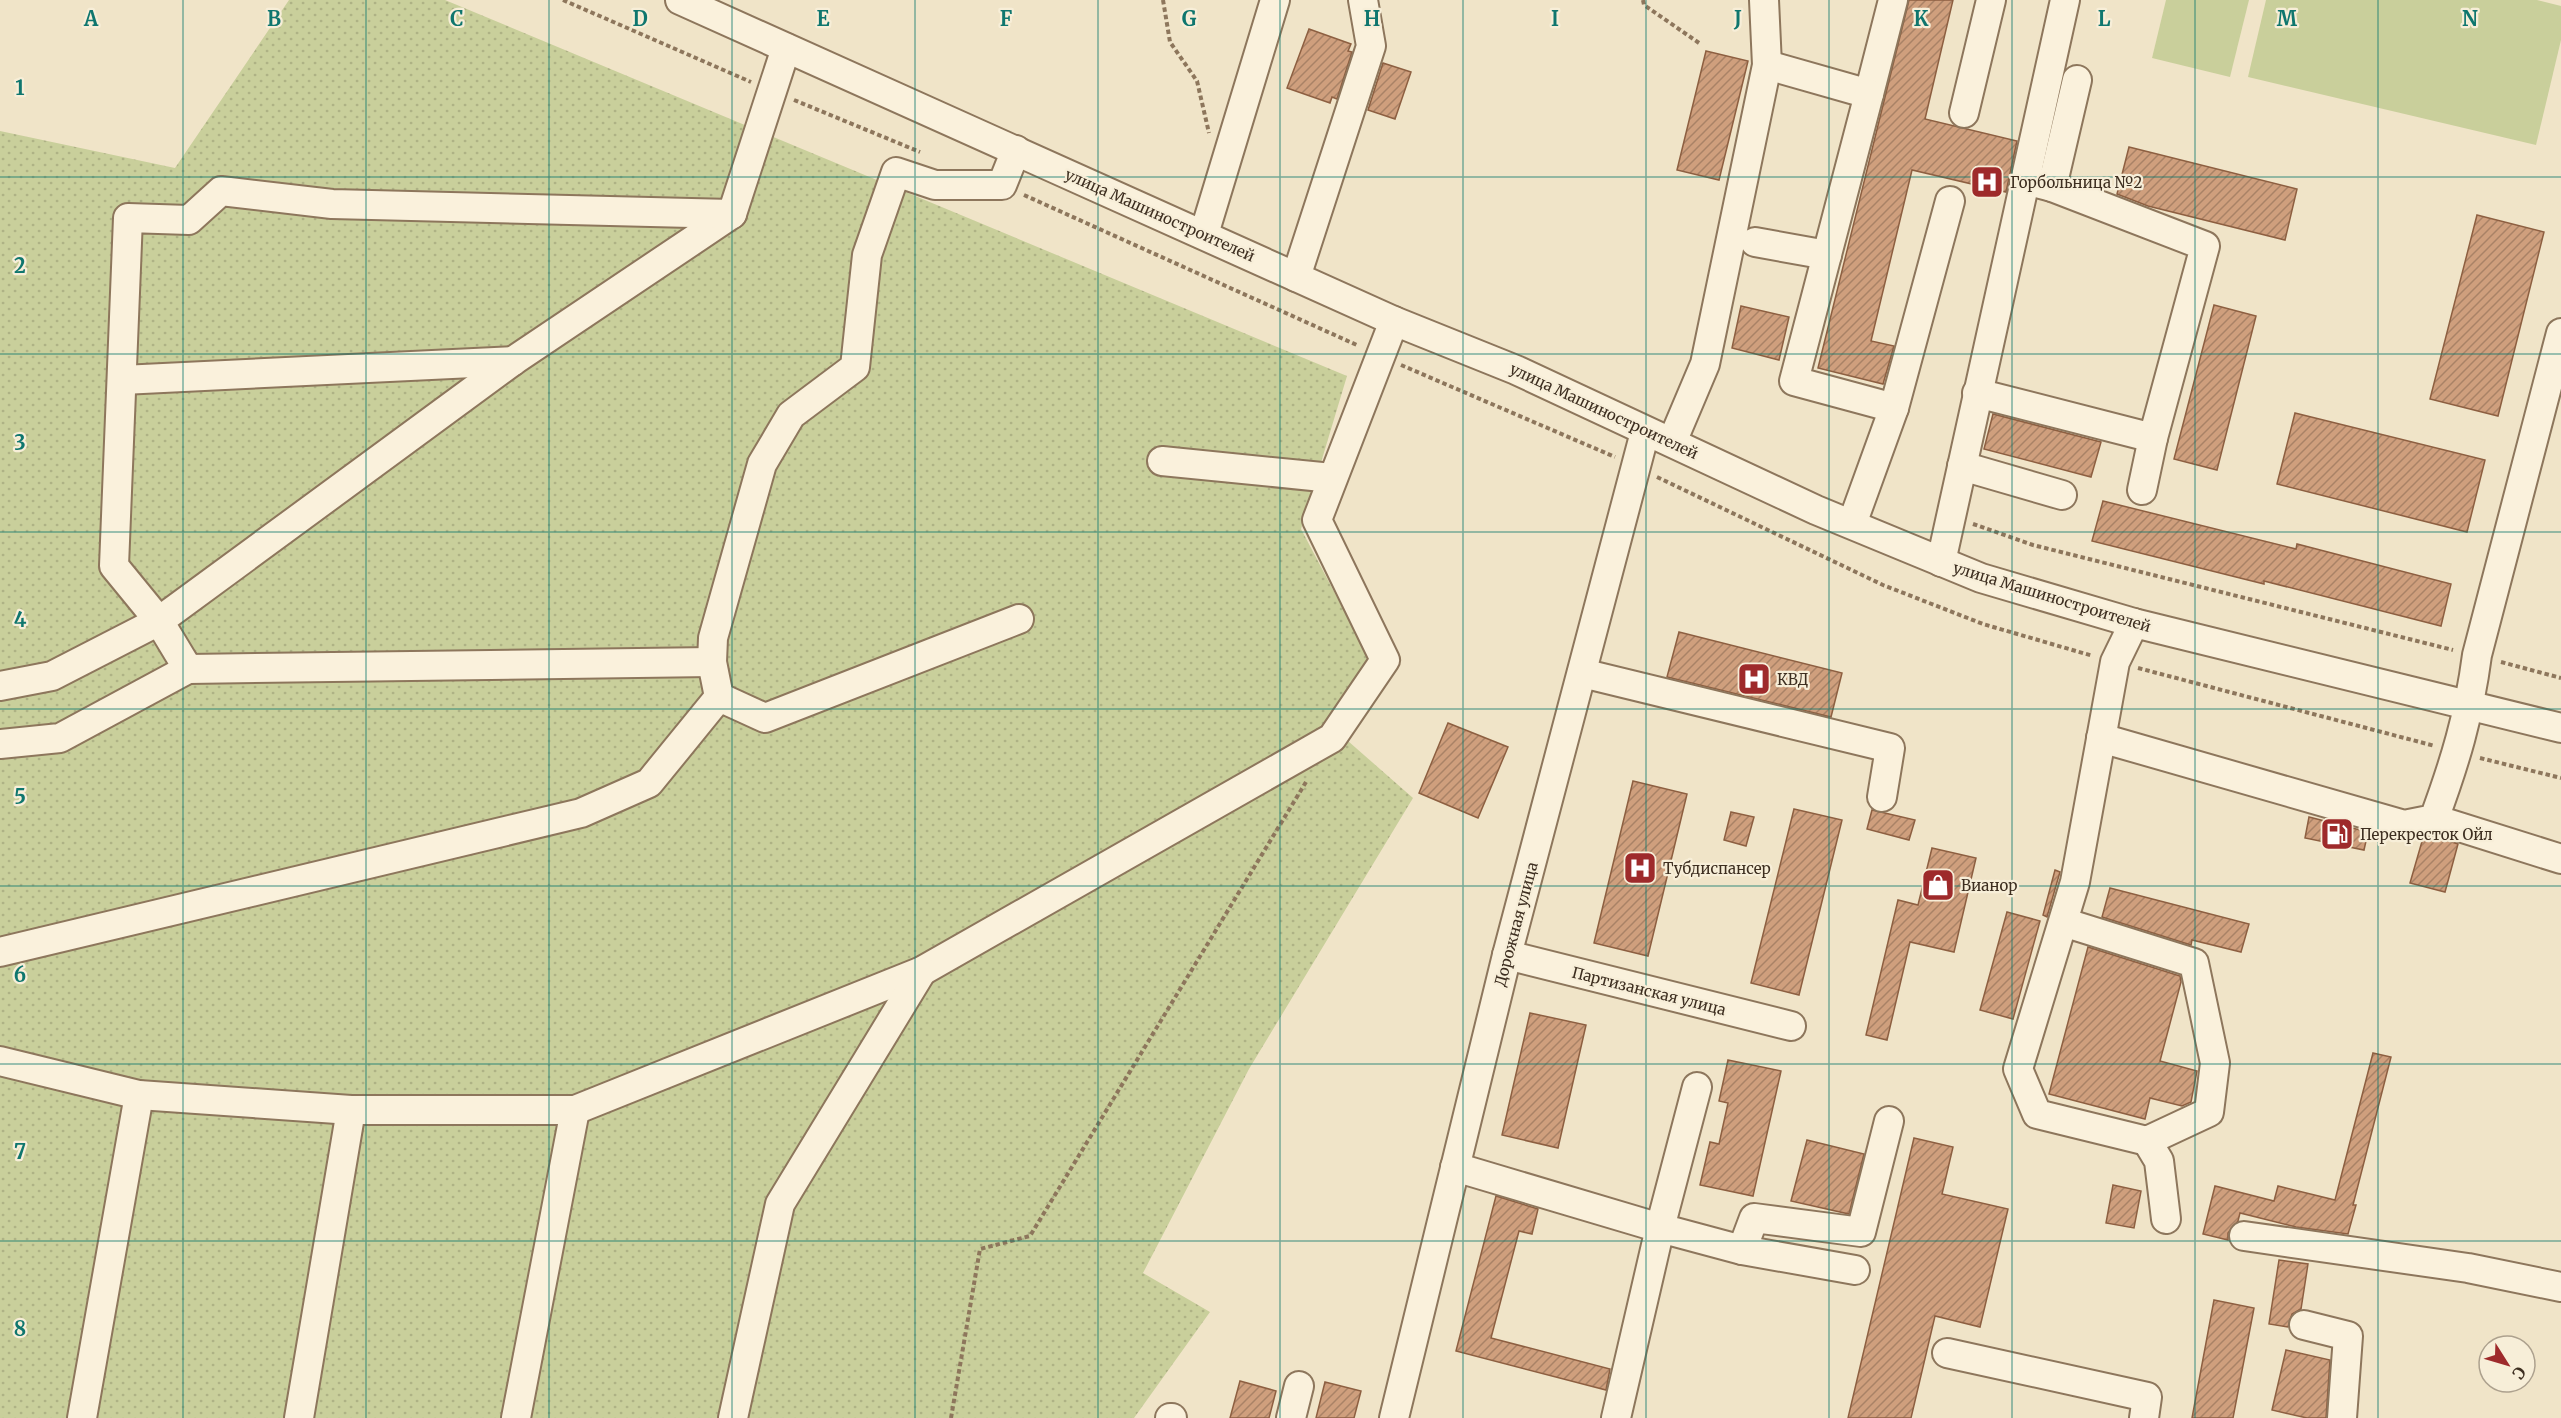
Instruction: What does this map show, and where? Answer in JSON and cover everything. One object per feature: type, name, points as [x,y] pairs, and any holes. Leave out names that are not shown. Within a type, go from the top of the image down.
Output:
[{"type":"street","name":"улица Машиностроителей","points":[[680,0],[1394,321],[1516,370],[1816,510],[1981,578],[2133,623],[2561,728]]},
{"type":"street","points":[[1204,234],[1275,0]]},
{"type":"street","points":[[1296,277],[1371,46],[1363,0]]},
{"type":"street","points":[[1672,442],[1705,364],[1767,64],[1764,0]]},
{"type":"street","points":[[1893,0],[1794,381],[1894,408]]},
{"type":"street","points":[[1964,113],[1991,0]]},
{"type":"street","points":[[1941,562],[2065,0]]},
{"type":"street","points":[[0,686],[52,676],[159,621],[513,361],[732,214],[786,48]]},
{"type":"street","points":[[1767,64],[1869,94]]},
{"type":"street","points":[[2052,187],[2077,80]]},
{"type":"street","points":[[719,697],[712,662],[713,638],[762,464],[791,415],[855,367],[867,255],[896,172],[935,185],[1002,185],[1016,150]]},
{"type":"street","points":[[2025,180],[2052,187],[2205,246],[2153,438],[2142,490]]},
{"type":"street","points":[[188,669],[159,621],[114,566],[128,218],[189,220],[221,191],[332,204],[732,214]]},
{"type":"street","points":[[1852,524],[1894,408],[1950,201]]},
{"type":"street","points":[[1755,243],[1827,255]]},
{"type":"street","points":[[0,1061],[139,1095],[351,1110],[575,1110],[922,972],[1332,738],[1385,660],[1317,520],[1394,321]]},
{"type":"street","points":[[2434,819],[2458,752],[2471,705],[2477,656],[2561,333]]},
{"type":"street","points":[[122,380],[513,361]]},
{"type":"street","points":[[1977,393],[2153,438]]},
{"type":"street","name":"Дорожная улица","points":[[1395,1418],[1507,955],[1638,467],[1645,432]]},
{"type":"street","points":[[1162,461],[1332,478]]},
{"type":"street","points":[[1962,466],[2062,495]]},
{"type":"street","points":[[719,697],[765,718],[1019,619]]},
{"type":"street","points":[[2063,922],[2194,963],[2215,1062],[2209,1112],[2147,1141],[2037,1114],[2018,1069],[2075,882],[2115,662],[2133,623]]},
{"type":"street","points":[[0,744],[60,738],[188,669],[712,662]]},
{"type":"street","points":[[1582,673],[1890,748],[1882,797]]},
{"type":"street","points":[[0,952],[581,813],[649,783],[719,697]]},
{"type":"street","points":[[2101,738],[2404,825],[2434,819],[2561,859]]},
{"type":"street","name":"Партизанская улица","points":[[1507,955],[1791,1026]]},
{"type":"street","points":[[733,1418],[780,1204],[922,972]]},
{"type":"street","points":[[1616,1418],[1660,1228],[1697,1087]]},
{"type":"street","points":[[82,1418],[139,1095]]},
{"type":"street","points":[[298,1418],[351,1110]]},
{"type":"street","points":[[516,1418],[575,1110]]},
{"type":"street","points":[[1742,1250],[1755,1218],[1861,1232],[1889,1121]]},
{"type":"street","points":[[2147,1141],[2159,1161],[2166,1220]]},
{"type":"street","points":[[1455,1167],[1742,1250],[1855,1270]]},
{"type":"street","points":[[2244,1236],[2468,1268],[2561,1287]]},
{"type":"street","points":[[2304,1325],[2348,1336],[2342,1418]]},
{"type":"street","points":[[1947,1353],[2147,1396],[2144,1418]]},
{"type":"street","points":[[1291,1418],[1299,1386]]},
{"type":"path","points":[[563,0],[771,91],[925,154]]},
{"type":"path","points":[[1164,0],[1170,42],[1197,81],[1210,138]]},
{"type":"path","points":[[1643,0],[1644,5],[1699,43]]},
{"type":"path","points":[[1002,185],[1380,356],[1638,467],[1883,585],[1983,624],[2115,662],[2561,778]]},
{"type":"path","points":[[1951,516],[2033,545],[2561,678]]},
{"type":"path","points":[[951,1418],[980,1249],[1029,1236],[1308,779]]},
{"type":"green space","points":[[289,0],[445,0],[1347,376],[1301,529],[1378,675],[1340,734],[1413,798],[1249,1069],[1143,1273],[1210,1312],[1134,1418],[0,1418],[0,131],[175,168]]},
{"type":"green space","points":[[2166,0],[2249,0],[2230,77],[2152,58]]},
{"type":"green space","points":[[2266,0],[2537,0],[2561,6],[2561,40],[2536,145],[2248,77]]},
{"type":"building","name":"Горбольница №2","points":[[1909,0],[1953,0],[1925,119],[2017,141],[2006,192],[1912,170],[1871,341],[1894,346],[1883,384],[1818,368]]},
{"type":"building","points":[[1309,29],[1351,44],[1348,51],[1352,52],[1337,99],[1332,97],[1330,103],[1287,88]]},
{"type":"building","points":[[1706,51],[1748,61],[1719,180],[1677,170]]},
{"type":"building","points":[[1383,63],[1411,72],[1395,119],[1368,110]]},
{"type":"building","points":[[2129,147],[2297,189],[2285,240],[2148,206],[2117,194]]},
{"type":"building","points":[[2477,215],[2544,232],[2498,416],[2430,399]]},
{"type":"building","points":[[2214,305],[2256,316],[2217,470],[2174,459]]},
{"type":"building","points":[[1741,306],[1789,317],[1779,360],[1732,348]]},
{"type":"building","points":[[2295,413],[2485,460],[2467,532],[2277,484]]},
{"type":"building","points":[[1993,414],[2101,442],[2091,477],[1984,449]]},
{"type":"building","points":[[2103,501],[2296,549],[2297,544],[2451,584],[2441,626],[2264,581],[2264,584],[2092,541]]},
{"type":"building","name":"КВД","points":[[1679,632],[1842,673],[1831,717],[1667,677]]},
{"type":"building","points":[[1448,723],[1508,747],[1478,818],[1419,793]]},
{"type":"building","name":"Тубдиспансер","points":[[1633,781],[1687,794],[1648,956],[1594,943]]},
{"type":"building","points":[[1794,809],[1842,820],[1799,995],[1751,983]]},
{"type":"building","points":[[1872,810],[1915,820],[1909,840],[1867,829]]},
{"type":"building","points":[[1731,812],[1754,817],[1746,846],[1724,840]]},
{"type":"building","points":[[2309,817],[2368,832],[2364,850],[2305,838]]},
{"type":"building","points":[[2433,836],[2458,844],[2445,892],[2410,883],[2423,838]]},
{"type":"building","points":[[1932,848],[1976,858],[1954,952],[1910,942],[1887,1040],[1866,1035],[1898,900],[1918,905]]},
{"type":"building","points":[[2055,870],[2060,872],[2047,917],[2043,915]]},
{"type":"building","points":[[2110,888],[2249,924],[2241,952],[2192,940],[2191,945],[2102,917]]},
{"type":"building","points":[[2007,912],[2040,921],[2013,1019],[1980,1010]]},
{"type":"building","points":[[2088,947],[2180,976],[2181,982],[2160,1061],[2197,1071],[2191,1102],[2182,1106],[2150,1098],[2145,1119],[2049,1094]]},
{"type":"building","points":[[1530,1013],[1586,1025],[1558,1148],[1502,1135]]},
{"type":"building","points":[[2373,1053],[2391,1057],[2353,1205],[2356,1205],[2348,1234],[2296,1227],[2240,1213],[2238,1221],[2228,1233],[2228,1240],[2203,1234],[2215,1186],[2274,1201],[2278,1186],[2335,1200]]},
{"type":"building","points":[[1728,1060],[1781,1071],[1753,1196],[1700,1185],[1710,1142],[1719,1144],[1728,1103],[1719,1101]]},
{"type":"building","points":[[1914,1138],[1953,1147],[1942,1194],[2008,1209],[1980,1327],[1935,1316],[1911,1418],[1848,1418]]},
{"type":"building","points":[[1807,1140],[1864,1154],[1849,1214],[1791,1201]]},
{"type":"building","points":[[2113,1185],[2141,1191],[2134,1228],[2106,1223]]},
{"type":"building","points":[[1496,1196],[1538,1209],[1532,1234],[1519,1231],[1491,1338],[1610,1369],[1606,1390],[1456,1351]]},
{"type":"building","points":[[2279,1260],[2308,1264],[2301,1309],[2292,1314],[2288,1327],[2269,1324]]},
{"type":"building","points":[[2214,1300],[2254,1308],[2233,1418],[2192,1418]]},
{"type":"building","points":[[2286,1350],[2330,1360],[2326,1418],[2307,1418],[2272,1410]]},
{"type":"building","points":[[1240,1381],[1276,1391],[1269,1418],[1230,1418]]},
{"type":"building","points":[[1325,1382],[1361,1391],[1354,1418],[1316,1418]]},
{"type":"place","name":"Горбольница №2","points":[[1987,182]]},
{"type":"place","name":"КВД","points":[[1754,679]]},
{"type":"place","name":"Перекресток Ойл","points":[[2337,834]]},
{"type":"place","name":"Тубдиспансер","points":[[1640,868]]},
{"type":"place","name":"Вианор","points":[[1938,885]]}]
